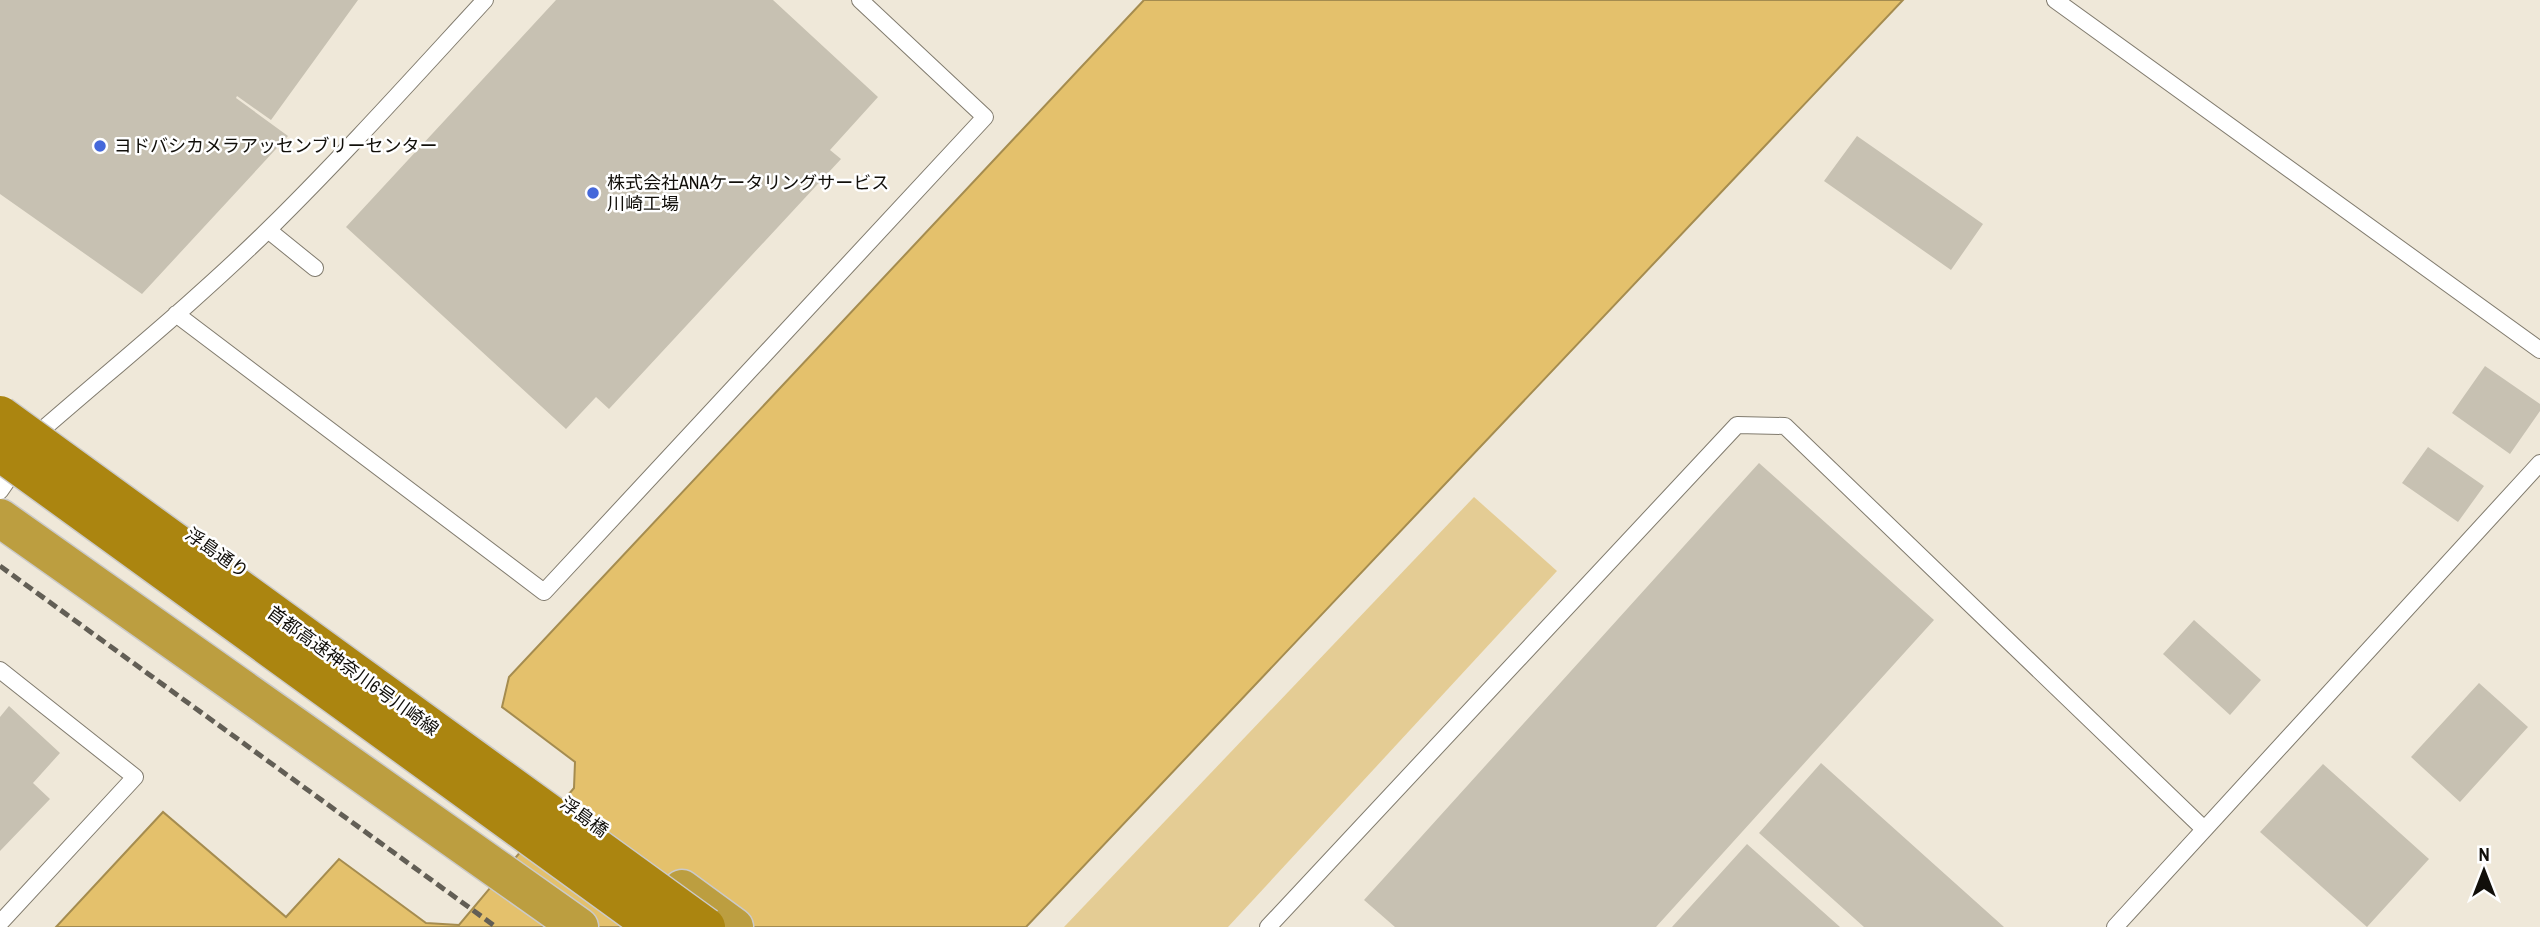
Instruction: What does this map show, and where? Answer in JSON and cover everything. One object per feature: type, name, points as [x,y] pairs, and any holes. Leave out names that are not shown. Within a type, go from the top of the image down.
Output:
[{"type":"highway","name":"浮島通り","points":[[0,398],[434,707]]},
{"type":"highway","name":"首都高速神奈川6号川崎線","points":[[0,415],[706,927]]},
{"type":"highway","name":"首都高速神奈川6号川崎線","points":[[0,452],[655,927]]},
{"type":"highway","points":[[0,517],[579,927]]},
{"type":"highway","name":"浮島橋","points":[[434,707],[734,927]]},
{"type":"lane","points":[[0,491],[43,429],[268,230],[320,178],[485,0]]},
{"type":"lane","points":[[176,314],[544,592],[985,117],[860,0]]},
{"type":"lane","points":[[2055,0],[2540,350]]},
{"type":"lane","points":[[268,230],[315,268]]},
{"type":"lane","points":[[1268,927],[1737,425],[1785,426],[2204,829]]},
{"type":"lane","points":[[2115,927],[2540,463]]},
{"type":"lane","points":[[0,670],[135,776],[0,923]]},
{"type":"shaded area","points":[[1144,0],[1903,0],[1026,927],[56,927],[163,812],[286,917],[339,859],[426,923],[459,925],[574,788],[575,762],[502,707],[509,677]]},
{"type":"shaded area","points":[[1474,497],[1557,571],[1228,927],[1064,927]]},
{"type":"building","name":"ヨドバシカメラアッセンブリーセンター","points":[[0,0],[358,0],[271,120],[237,96],[236,98],[288,136],[142,294],[0,194]]},
{"type":"building","name":"株式会社ANAケータリングサービス 川崎工場","points":[[556,0],[773,0],[878,97],[830,150],[841,159],[609,409],[596,397],[566,429],[346,227]]},
{"type":"building","points":[[1857,136],[1983,224],[1951,270],[1824,181]]},
{"type":"building","points":[[2485,366],[2540,404],[2540,411],[2510,454],[2452,413]]},
{"type":"building","points":[[2428,447],[2484,486],[2458,522],[2402,483]]},
{"type":"building","points":[[1759,463],[1934,620],[1656,927],[1395,927],[1364,900]]},
{"type":"building","points":[[2194,620],[2261,680],[2230,715],[2163,654]]},
{"type":"building","points":[[2479,683],[2528,727],[2460,802],[2411,757]]},
{"type":"building","points":[[9,706],[60,753],[33,783],[50,799],[0,851],[0,717]]},
{"type":"building","points":[[1821,763],[2004,927],[1864,927],[1759,833]]},
{"type":"building","points":[[2323,764],[2429,859],[2367,927],[2260,832]]},
{"type":"building","points":[[1747,844],[1840,927],[1672,927]]},
{"type":"railway","points":[[0,566],[496,927]]},
{"type":"place","name":"ヨドバシカメラアッセンブリーセンター","points":[[100,146]]},
{"type":"place","name":"株式会社ANAケータリングサービス 川崎工場","points":[[593,193]]}]
